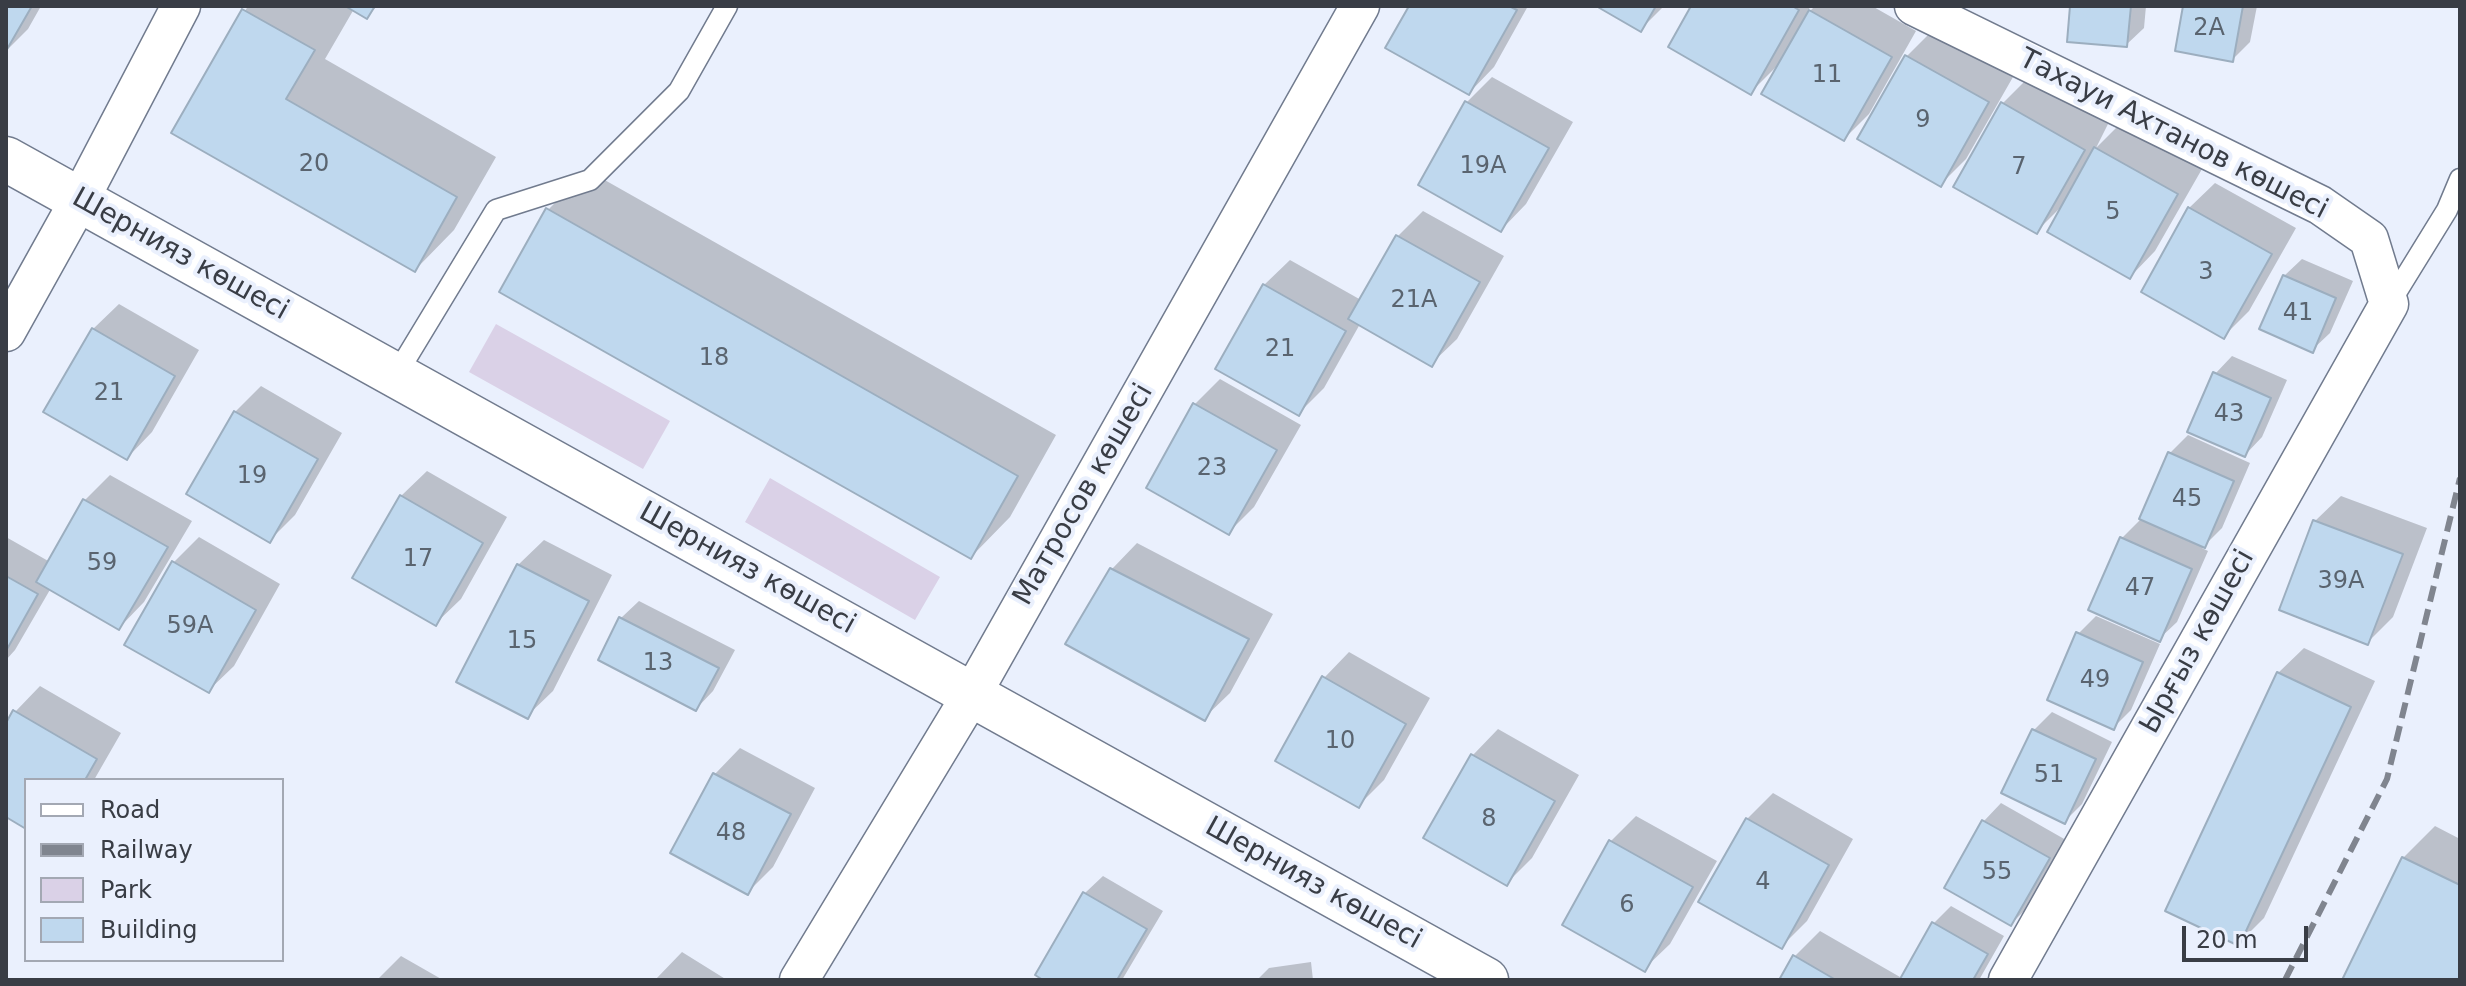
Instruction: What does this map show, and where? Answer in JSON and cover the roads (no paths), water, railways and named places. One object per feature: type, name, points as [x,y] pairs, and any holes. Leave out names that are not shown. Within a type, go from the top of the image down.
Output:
[{"type":"street","points":[[6,332],[181,6]]},
{"type":"street","name":"Матросов көшесі","points":[[799,980],[972,694],[1360,6]]},
{"type":"street","name":"Тахауи Ахтанов көшесі","points":[[1914,6],[2320,205],[2369,239],[2389,304]]},
{"type":"street","name":"Шернияз көшесі","points":[[6,159],[1486,980]]},
{"type":"street","name":"Ырғыз көшесі","points":[[2008,980],[2389,304]]},
{"type":"lane","points":[[396,375],[496,210],[590,180],[679,91],[727,6]]},
{"type":"lane","points":[[2389,304],[2447,210],[2460,179]]},
{"type":"railway","points":[[2285,980],[2387,779],[2460,478]]}]
